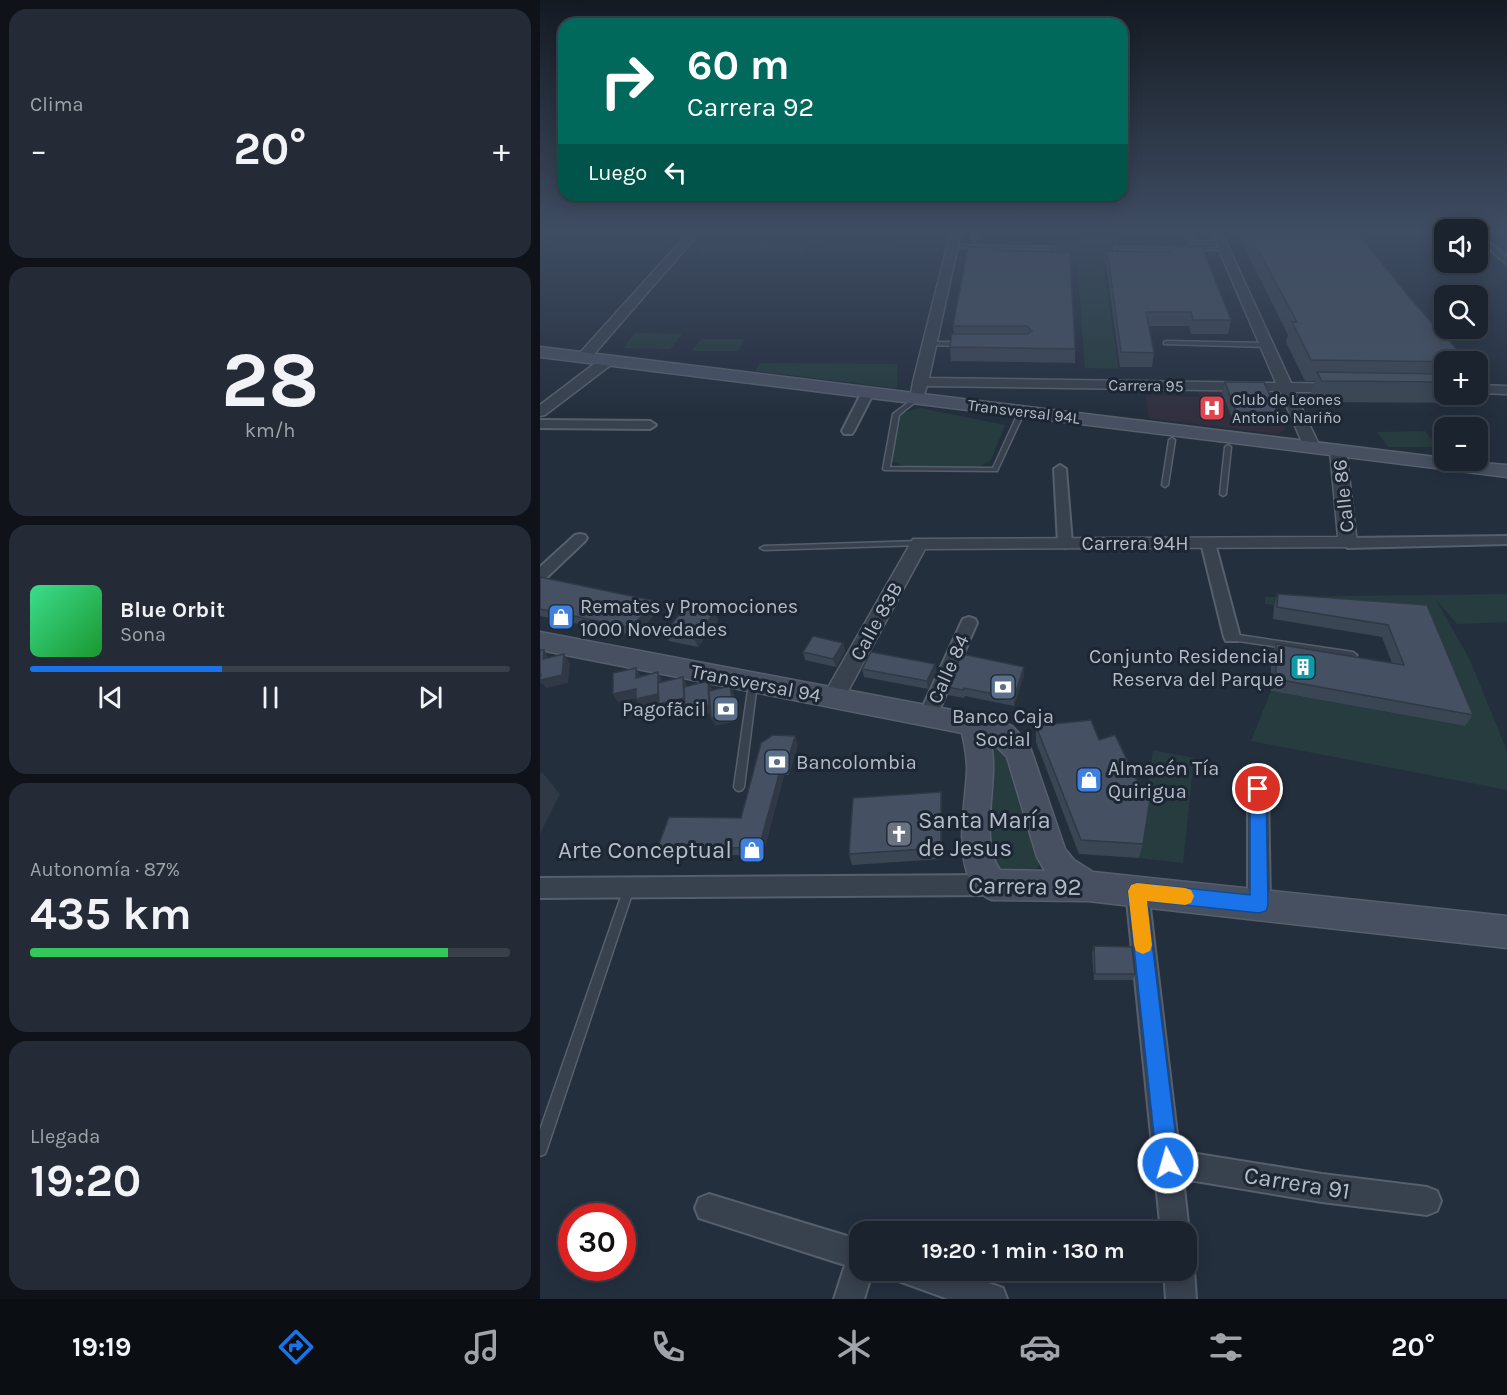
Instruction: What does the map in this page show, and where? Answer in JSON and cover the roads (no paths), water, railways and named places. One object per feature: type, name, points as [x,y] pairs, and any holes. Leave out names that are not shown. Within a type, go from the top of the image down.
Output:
[{"type":"main road","name":"Transversal 94L","points":[[540,352],[868,392],[919,390],[1022,411],[1507,471]]},
{"type":"main road","name":"Transversal 94","points":[[540,641],[973,724],[1003,734],[1015,747],[1052,857],[1063,870],[1088,886]]},
{"type":"main road","points":[[973,724],[980,756],[976,844],[978,862],[984,875],[993,885]]},
{"type":"main road","name":"Carrera 92","points":[[993,885],[1088,886],[1507,932]]},
{"type":"street","points":[[583,358],[642,292]]},
{"type":"street","points":[[919,390],[941,292]]},
{"type":"street","name":"Calle 86","points":[[1242,292],[1312,447]]},
{"type":"street","points":[[540,412],[607,361]]},
{"type":"street","name":"Carrera 95","points":[[919,390],[1362,388]]},
{"type":"street","points":[[1488,390],[1507,390]]},
{"type":"street","points":[[848,431],[868,392]]},
{"type":"street","points":[[540,424],[651,425]]},
{"type":"street","name":"Calle 86","points":[[1338,450],[1348,543]]},
{"type":"street","points":[[1060,469],[1065,543]]},
{"type":"street","points":[[540,575],[580,538]]},
{"type":"street","name":"Carrera 94H","points":[[919,543],[1348,543],[1507,540]]},
{"type":"street","name":"Calle 83B","points":[[833,698],[919,543]]},
{"type":"street","points":[[1208,543],[1232,637]]},
{"type":"street","name":"Calle 84","points":[[928,715],[969,623]]},
{"type":"street","points":[[1258,789],[1259,905]]},
{"type":"street","name":"Carrera 92","points":[[540,888],[993,885]]},
{"type":"street","points":[[1137,891],[1174,1221]]},
{"type":"street","name":"Carrera 91","points":[[1168,1163],[1322,1188],[1427,1201]]},
{"type":"street","points":[[709,1208],[849,1252]]},
{"type":"street","points":[[849,1299],[855,1281]]},
{"type":"street","points":[[939,1281],[992,1299]]},
{"type":"street","points":[[1180,1281],[1181,1299]]},
{"type":"lane","points":[[929,344],[963,344]]},
{"type":"lane","points":[[1166,344],[1266,345]]},
{"type":"lane","points":[[919,390],[896,414],[886,469],[995,470],[1022,411]]},
{"type":"lane","points":[[1165,485],[1172,440]]},
{"type":"lane","points":[[1223,494],[1228,447]]},
{"type":"lane","name":"Carrera 94H","points":[[764,548],[919,543]]},
{"type":"lane","points":[[1232,637],[1353,655]]},
{"type":"lane","points":[[739,787],[753,682]]},
{"type":"lane","points":[[540,1149],[630,887]]},
{"type":"place","name":"Club de Leones Antonio Nariño","points":[[1212,408]]},
{"type":"place","name":"Remates y Promociones 1000 Novedades","points":[[561,617]]},
{"type":"place","name":"Conjunto Residencial Reserva del Parque","points":[[1303,667]]},
{"type":"place","name":"Banco Caja Social","points":[[1003,687]]},
{"type":"place","name":"Pagofãcil","points":[[726,709]]},
{"type":"place","name":"Bancolombia","points":[[777,762]]},
{"type":"place","name":"Almacén Tía Quirigua","points":[[1089,780]]},
{"type":"place","name":"Santa María de Jesus","points":[[899,834]]},
{"type":"place","name":"Arte Conceptual","points":[[752,850]]}]
